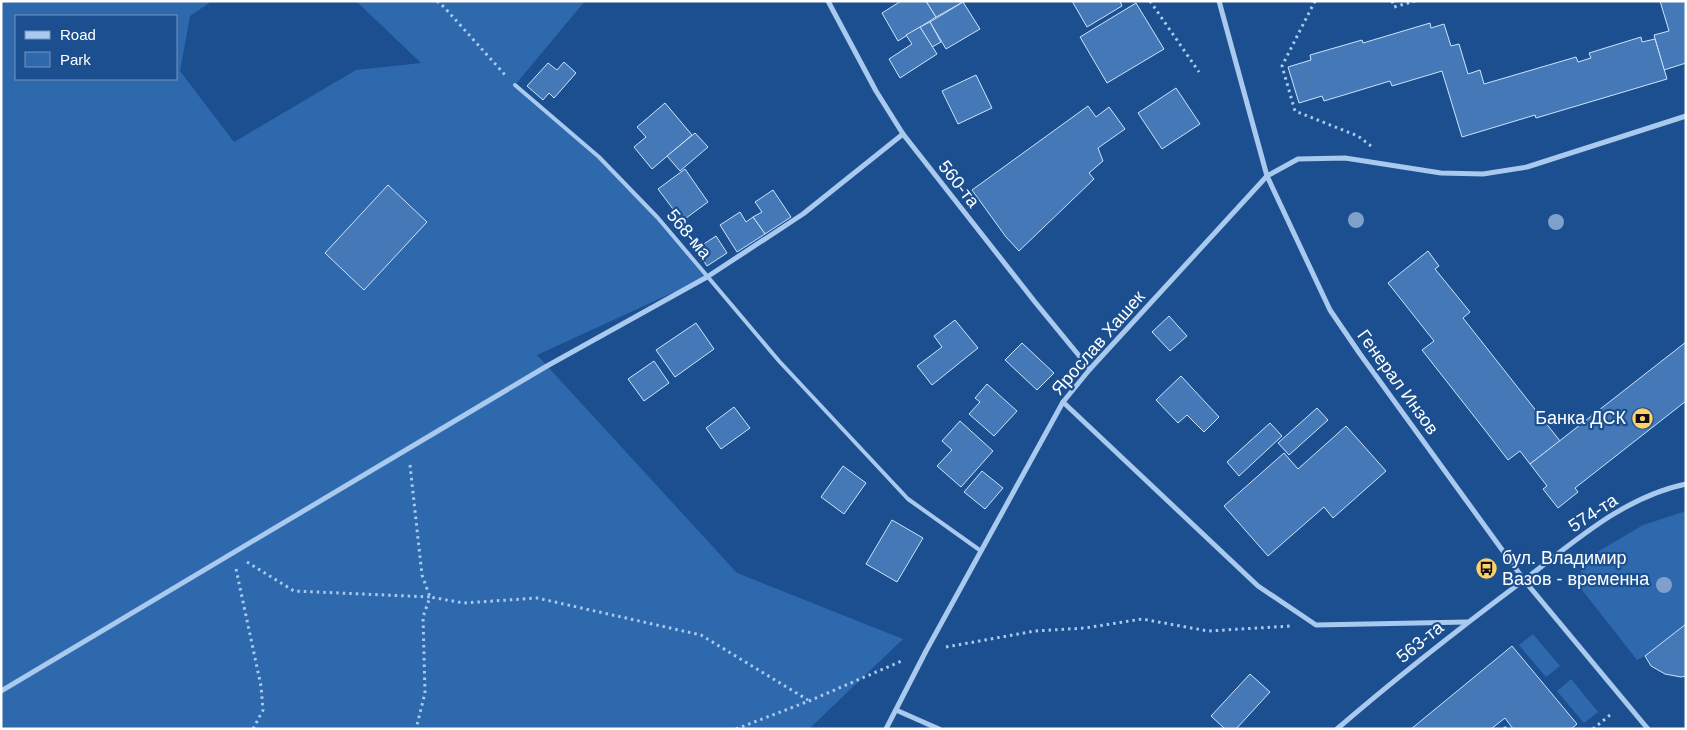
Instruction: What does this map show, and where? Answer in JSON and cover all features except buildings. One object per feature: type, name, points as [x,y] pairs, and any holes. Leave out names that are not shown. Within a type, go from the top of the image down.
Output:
[{"type":"street","name":"560-та","points":[[828,1],[876,91],[903,134],[1090,369]]},
{"type":"street","name":"Генерал Инзов","points":[[1219,1],[1267,176],[1330,310],[1524,580],[1648,729]]},
{"type":"street","points":[[1267,176],[1298,160],[1345,158],[1441,173],[1483,174],[1527,167],[1686,116]]},
{"type":"street","name":"568-ма","points":[[707,277],[803,214],[903,134]]},
{"type":"street","name":"Ярослав Хашек","points":[[886,729],[926,651],[1063,402],[1090,369],[1267,176]]},
{"type":"street","points":[[1,691],[547,366],[707,277]]},
{"type":"street","points":[[1063,402],[1258,586],[1316,625],[1467,622]]},
{"type":"street","name":"574-та","points":[[1524,580],[1602,522],[1638,500],[1686,484]]},
{"type":"street","name":"563-та","points":[[1337,729],[1467,622],[1524,580]]},
{"type":"street","points":[[896,710],[938,729]]},
{"type":"lane","name":"568-ма","points":[[514,85],[599,157],[658,218],[707,277]]},
{"type":"lane","points":[[707,277],[779,361],[908,499],[982,551]]},
{"type":"path","points":[[437,1],[514,85]]},
{"type":"path","points":[[1150,1],[1200,72]]},
{"type":"path","points":[[1314,1],[1282,66],[1295,112],[1358,136],[1398,167]]},
{"type":"path","points":[[1392,1],[1394,8],[1415,1]]},
{"type":"path","points":[[408,449],[422,575],[430,597],[423,617],[425,693],[416,729]]},
{"type":"path","points":[[233,553],[294,592],[430,597],[464,603],[537,598],[701,635],[809,701]]},
{"type":"path","points":[[233,553],[260,686],[263,710],[253,729]]},
{"type":"path","points":[[736,729],[809,701],[926,651],[1035,631],[1085,628],[1142,619],[1208,631],[1316,625]]},
{"type":"path","points":[[1593,729],[1610,715]]},
{"type":"green space","points":[[1,1],[212,1],[190,16],[180,71],[234,142],[356,70],[421,63],[356,1],[585,1],[515,85],[599,157],[658,218],[707,277],[537,355],[737,573],[903,639],[809,729],[1,729]]},
{"type":"green space","points":[[1686,511],[1686,624],[1645,656],[1637,660],[1579,586],[1582,567],[1599,551],[1643,525]]},
{"type":"green space","points":[[1533,634],[1560,666],[1546,677],[1519,645]]},
{"type":"green space","points":[[1571,679],[1598,712],[1584,723],[1557,691]]},
{"type":"place","name":"Банка ДСК","points":[[1642,418]]},
{"type":"place","name":"бул. Владимир Вазов - временна","points":[[1486,568]]}]
